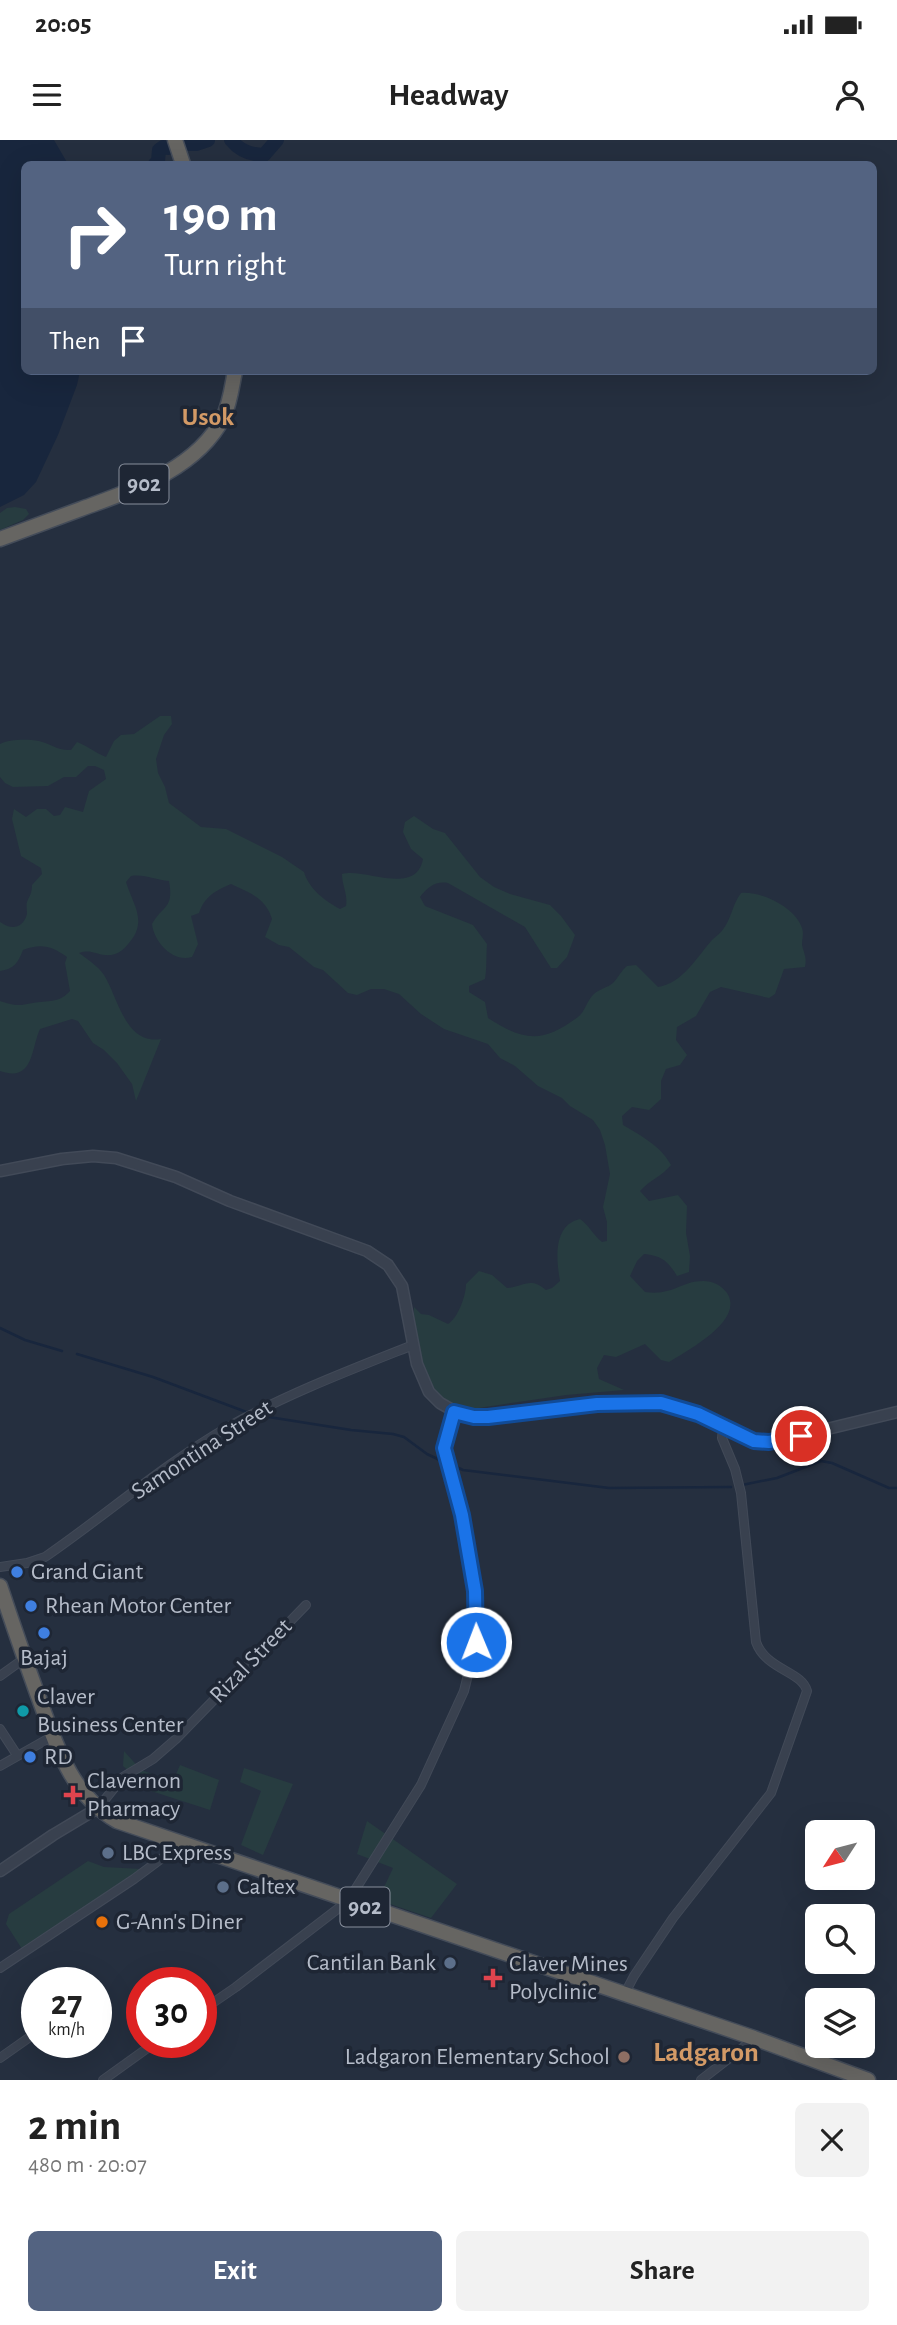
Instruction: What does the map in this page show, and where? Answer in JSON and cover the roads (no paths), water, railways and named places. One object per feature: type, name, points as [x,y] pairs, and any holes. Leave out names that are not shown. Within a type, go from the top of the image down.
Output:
[{"type":"highway","points":[[175,140],[182,161]]},
{"type":"highway","name":"902","points":[[0,539],[128,491],[183,462],[206,442],[223,418],[234,375]]},
{"type":"highway","name":"902","points":[[0,1586],[53,1736],[72,1778],[97,1808],[117,1822],[754,2038],[867,2080]]},
{"type":"street","points":[[0,1171],[62,1159],[93,1156],[116,1158],[176,1177],[368,1251],[388,1265],[402,1286],[417,1364],[429,1392],[454,1412],[488,1417],[597,1404],[661,1403],[698,1414],[746,1439],[769,1442],[897,1412]]},
{"type":"street","name":"Samontina Street","points":[[0,1567],[45,1557],[183,1457],[226,1429],[281,1399],[413,1345]]},
{"type":"street","points":[[217,2000],[348,1901],[421,1785],[464,1690],[476,1642],[475,1591],[462,1515],[444,1448],[454,1412]]},
{"type":"street","points":[[624,1995],[673,1919],[771,1793],[807,1691],[798,1679],[764,1658],[756,1642],[741,1493],[735,1469],[722,1438],[723,1428]]},
{"type":"street","name":"Rizal Street","points":[[0,1871],[97,1808],[123,1777],[153,1759],[176,1738],[306,1605]]},
{"type":"street","points":[[0,1676],[24,1658]]},
{"type":"street","points":[[0,1728],[17,1755]]},
{"type":"street","points":[[0,1766],[53,1736]]},
{"type":"street","points":[[1,1964],[135,1880],[181,1844]]},
{"type":"street","points":[[704,2079],[754,2038]]},
{"type":"street","points":[[0,2058],[21,2043]]},
{"type":"street","points":[[103,2080],[134,2058]]},
{"type":"water","points":[[0,140],[54,140],[66,161],[21,161],[21,375],[79,375],[58,435],[36,482],[24,495],[0,507]]},
{"type":"waterway","points":[[189,144],[208,140]]},
{"type":"waterway","points":[[231,140],[246,151],[264,155],[277,140]]},
{"type":"waterway","points":[[158,161],[159,150],[168,148]]},
{"type":"waterway","points":[[0,1328],[25,1340],[62,1351]]},
{"type":"waterway","points":[[77,1354],[153,1377],[249,1413]]},
{"type":"waterway","points":[[256,1415],[393,1434],[404,1437],[427,1454],[446,1463]]},
{"type":"waterway","points":[[742,1485],[777,1478],[821,1461],[832,1463],[889,1488],[897,1488]]},
{"type":"waterway","points":[[452,1465],[463,1470],[609,1488],[731,1487]]},
{"type":"place","name":"Grand Giant","points":[[17,1572]]},
{"type":"place","name":"Rhean Motor Center","points":[[31,1606]]},
{"type":"place","name":"Bajaj","points":[[44,1633]]},
{"type":"place","name":"Claver Business Center","points":[[23,1711]]},
{"type":"place","name":"RD","points":[[30,1757]]},
{"type":"place","name":"Clavernon Pharmacy","points":[[73,1795]]},
{"type":"place","name":"LBC Express","points":[[108,1853]]},
{"type":"place","name":"Caltex","points":[[223,1887]]},
{"type":"place","name":"G-Ann's Diner","points":[[102,1922]]},
{"type":"place","name":"Cantilan Bank","points":[[450,1963]]},
{"type":"place","name":"Claver Mines Polyclinic","points":[[493,1978]]},
{"type":"place","name":"Ladgaron Elementary School","points":[[624,2057]]},
{"type":"district","name":"Usok","points":[[208,417]]},
{"type":"district","name":"Ladgaron","points":[[706,2053]]}]
